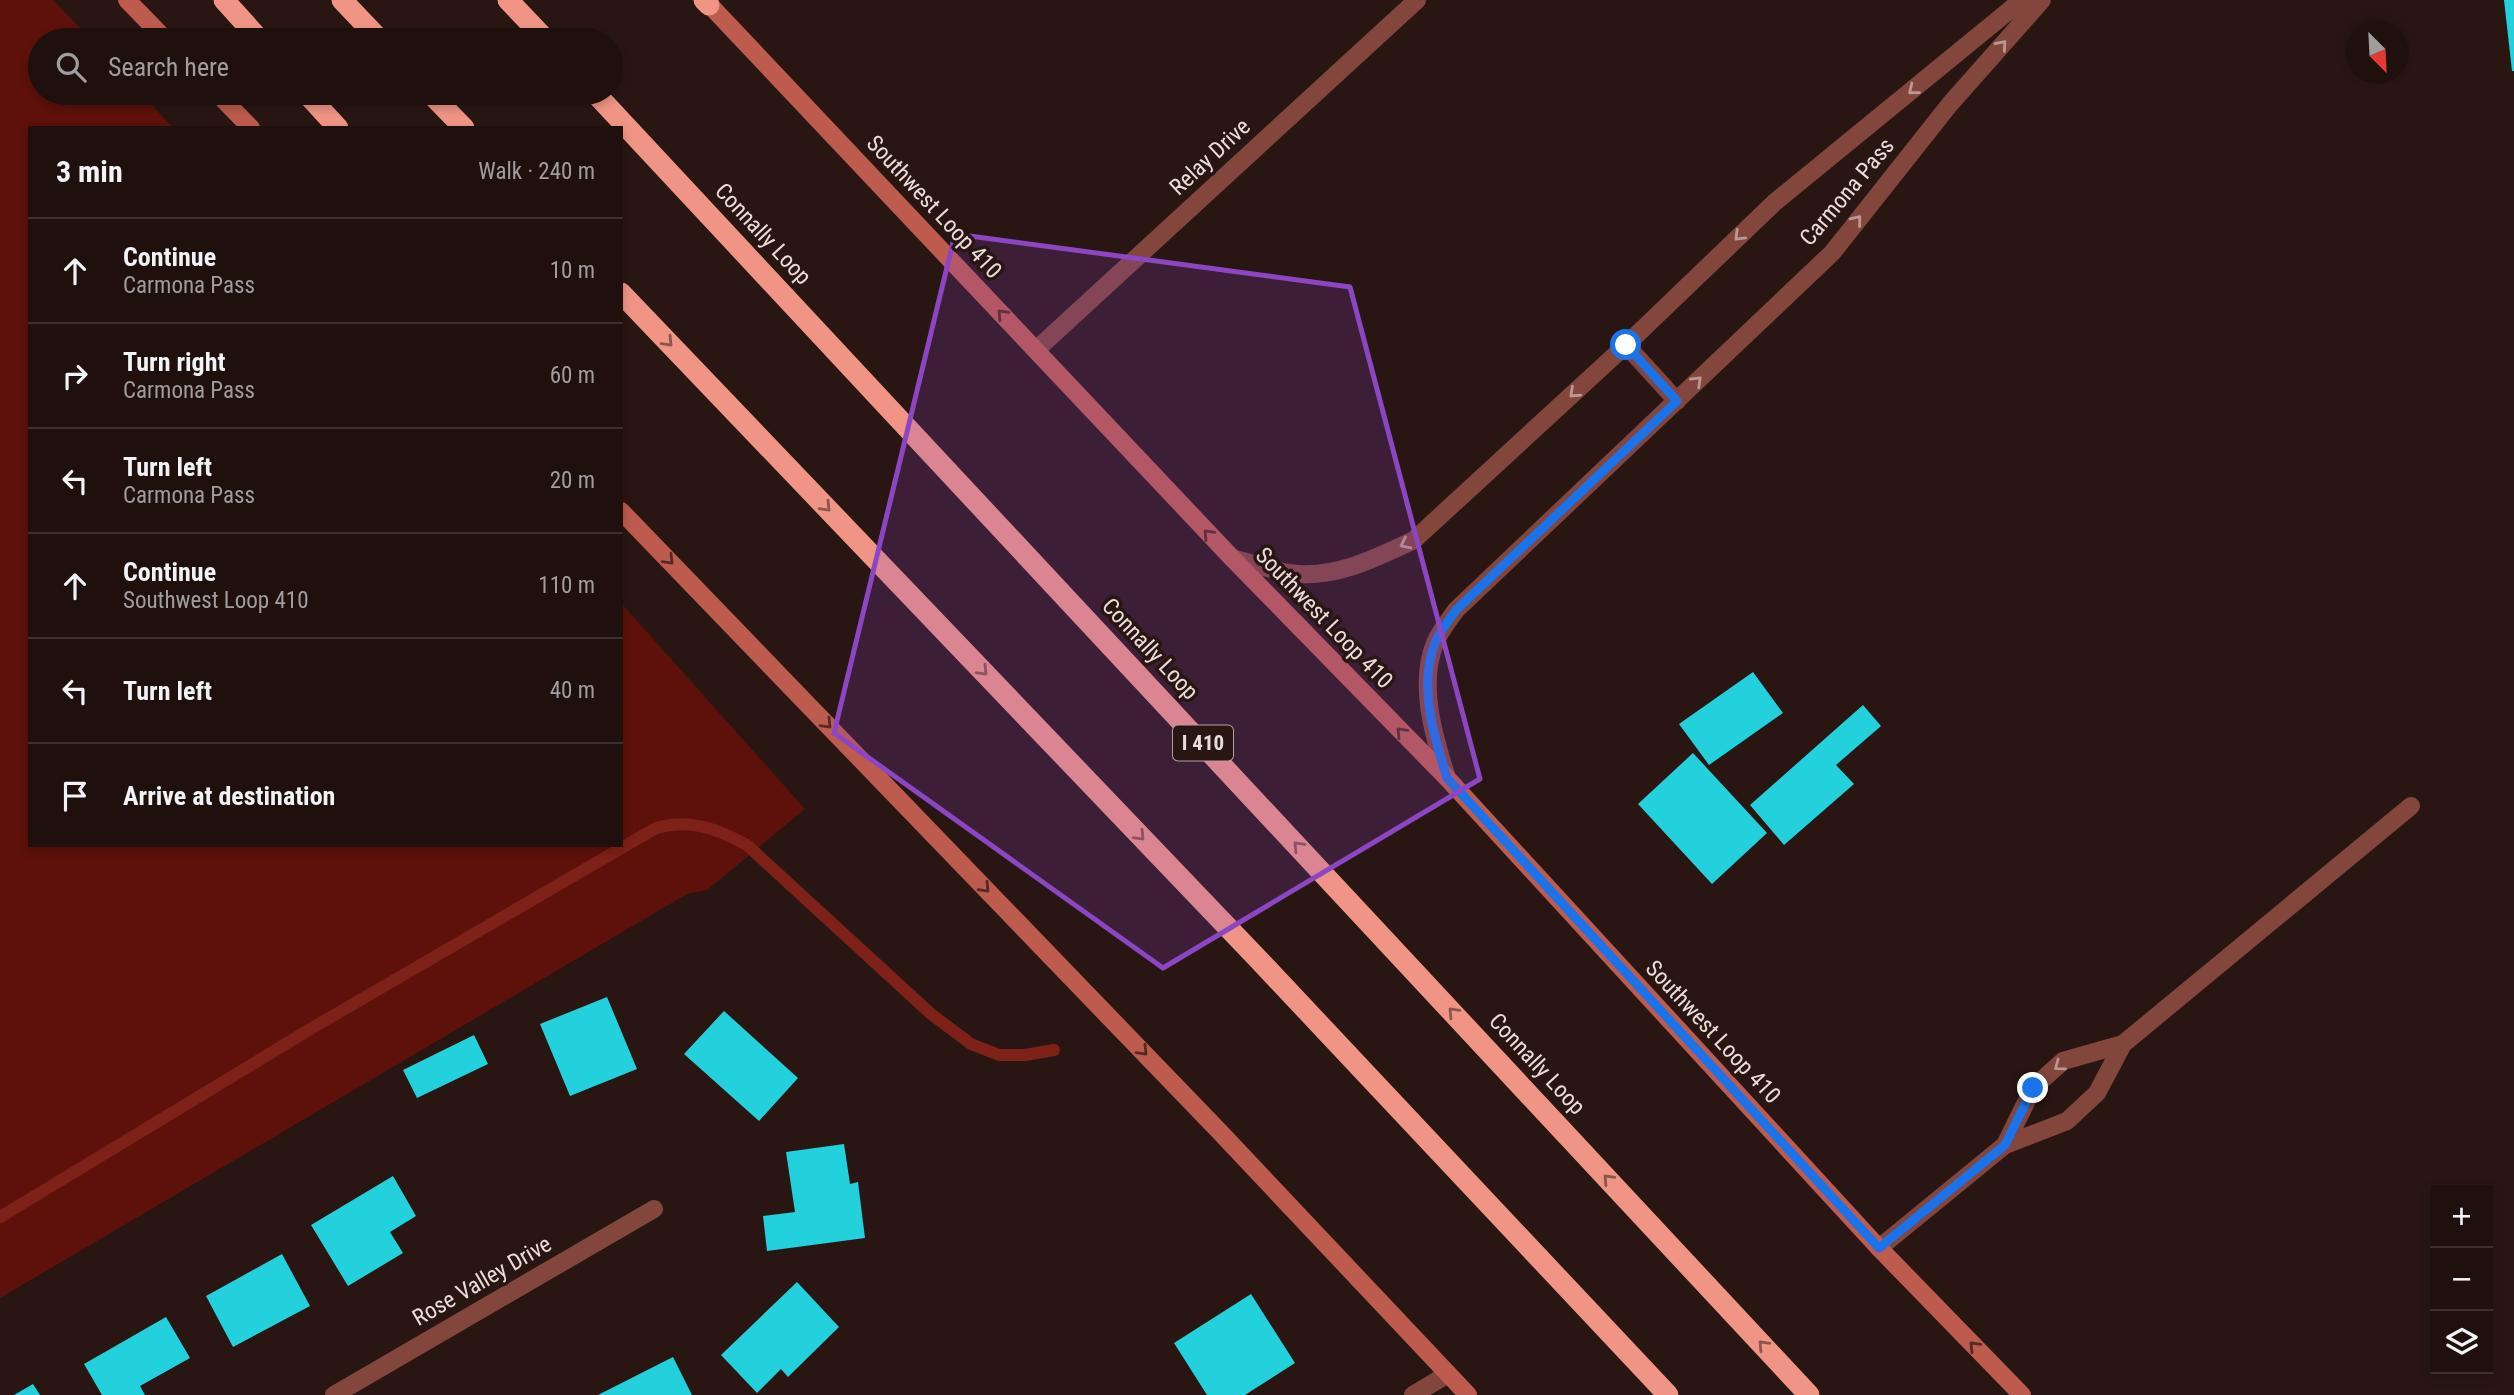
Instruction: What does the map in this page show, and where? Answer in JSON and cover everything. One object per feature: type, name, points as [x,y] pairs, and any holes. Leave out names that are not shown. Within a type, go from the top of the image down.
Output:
[{"type":"highway","points":[[223,0],[249,28]]},
{"type":"highway","points":[[342,0],[369,28]]},
{"type":"highway","points":[[508,0],[535,28]]},
{"type":"highway","points":[[317,105],[336,126]]},
{"type":"highway","points":[[442,105],[462,126]]},
{"type":"highway","name":"Connally Loop","points":[[606,105],[1810,1395]]},
{"type":"highway","points":[[623,295],[1269,971],[1668,1395]]},
{"type":"main road","points":[[127,0],[154,28]]},
{"type":"main road","name":"Southwest Loop 410","points":[[706,2],[1232,558],[1447,778],[1879,1248],[2022,1395]]},
{"type":"main road","points":[[229,105],[249,126]]},
{"type":"main road","points":[[623,513],[1219,1130],[1468,1395]]},
{"type":"street","name":"Relay Drive","points":[[1036,350],[1417,0]]},
{"type":"street","name":"Carmona Pass","points":[[1232,558],[1292,573],[1331,572],[1374,559],[1414,540],[1626,345],[1775,202],[2022,0]]},
{"type":"street","name":"Carmona Pass","points":[[1447,778],[1432,732],[1428,699],[1435,643],[1456,610],[1832,253],[1950,104],[2042,0]]},
{"type":"street","points":[[1626,345],[1677,401]]},
{"type":"street","points":[[1879,1248],[2005,1145],[2067,1121],[2097,1093],[2123,1044],[2411,806]]},
{"type":"street","points":[[2005,1145],[2033,1088],[2063,1061],[2123,1044]]},
{"type":"street","name":"Rose Valley Drive","points":[[334,1395],[654,1209]]},
{"type":"street","points":[[1413,1395],[1448,1374]]},
{"type":"highlighted area","points":[[955,234],[1350,287],[1480,779],[1163,968],[834,733]]},
{"type":"shaded area","points":[[0,0],[53,0],[80,28],[28,28],[28,105],[152,105],[171,126],[28,126],[28,847],[623,847],[623,605],[805,809],[707,890],[687,894],[0,1298]]},
{"type":"building","points":[[2504,0],[2514,0],[2514,71],[2512,71]]},
{"type":"building","points":[[1753,672],[1783,713],[1709,765],[1679,724]]},
{"type":"building","points":[[1863,705],[1881,726],[1836,765],[1854,784],[1784,845],[1750,805]]},
{"type":"building","points":[[1693,753],[1767,833],[1712,884],[1638,804]]},
{"type":"building","points":[[607,997],[637,1069],[570,1096],[540,1024]]},
{"type":"building","points":[[724,1011],[798,1078],[759,1121],[684,1054]]},
{"type":"building","points":[[474,1035],[488,1064],[417,1098],[403,1070]]},
{"type":"building","points":[[844,1144],[850,1184],[858,1182],[865,1238],[767,1251],[763,1216],[795,1212],[786,1152]]},
{"type":"building","points":[[393,1176],[416,1216],[390,1232],[403,1253],[348,1286],[311,1225]]},
{"type":"building","points":[[282,1254],[310,1306],[233,1347],[206,1296]]},
{"type":"building","points":[[797,1282],[839,1327],[788,1377],[781,1369],[757,1393],[721,1355]]},
{"type":"building","points":[[1251,1294],[1295,1363],[1245,1395],[1207,1395],[1174,1343]]},
{"type":"building","points":[[166,1317],[190,1358],[140,1386],[145,1395],[102,1395],[84,1364]]},
{"type":"building","points":[[673,1357],[692,1395],[598,1395]]},
{"type":"building","points":[[33,1384],[40,1395],[14,1395]]},
{"type":"waterway","points":[[0,1217],[312,1028],[656,828],[668,825],[703,827],[747,845],[931,1014],[971,1044],[999,1055],[1025,1055],[1054,1050]]},
{"type":"route","points":[[1626,345],[1677,401],[1456,610],[1435,643],[1428,699],[1432,732],[1447,778],[1879,1248],[2005,1145],[2033,1088]]}]
